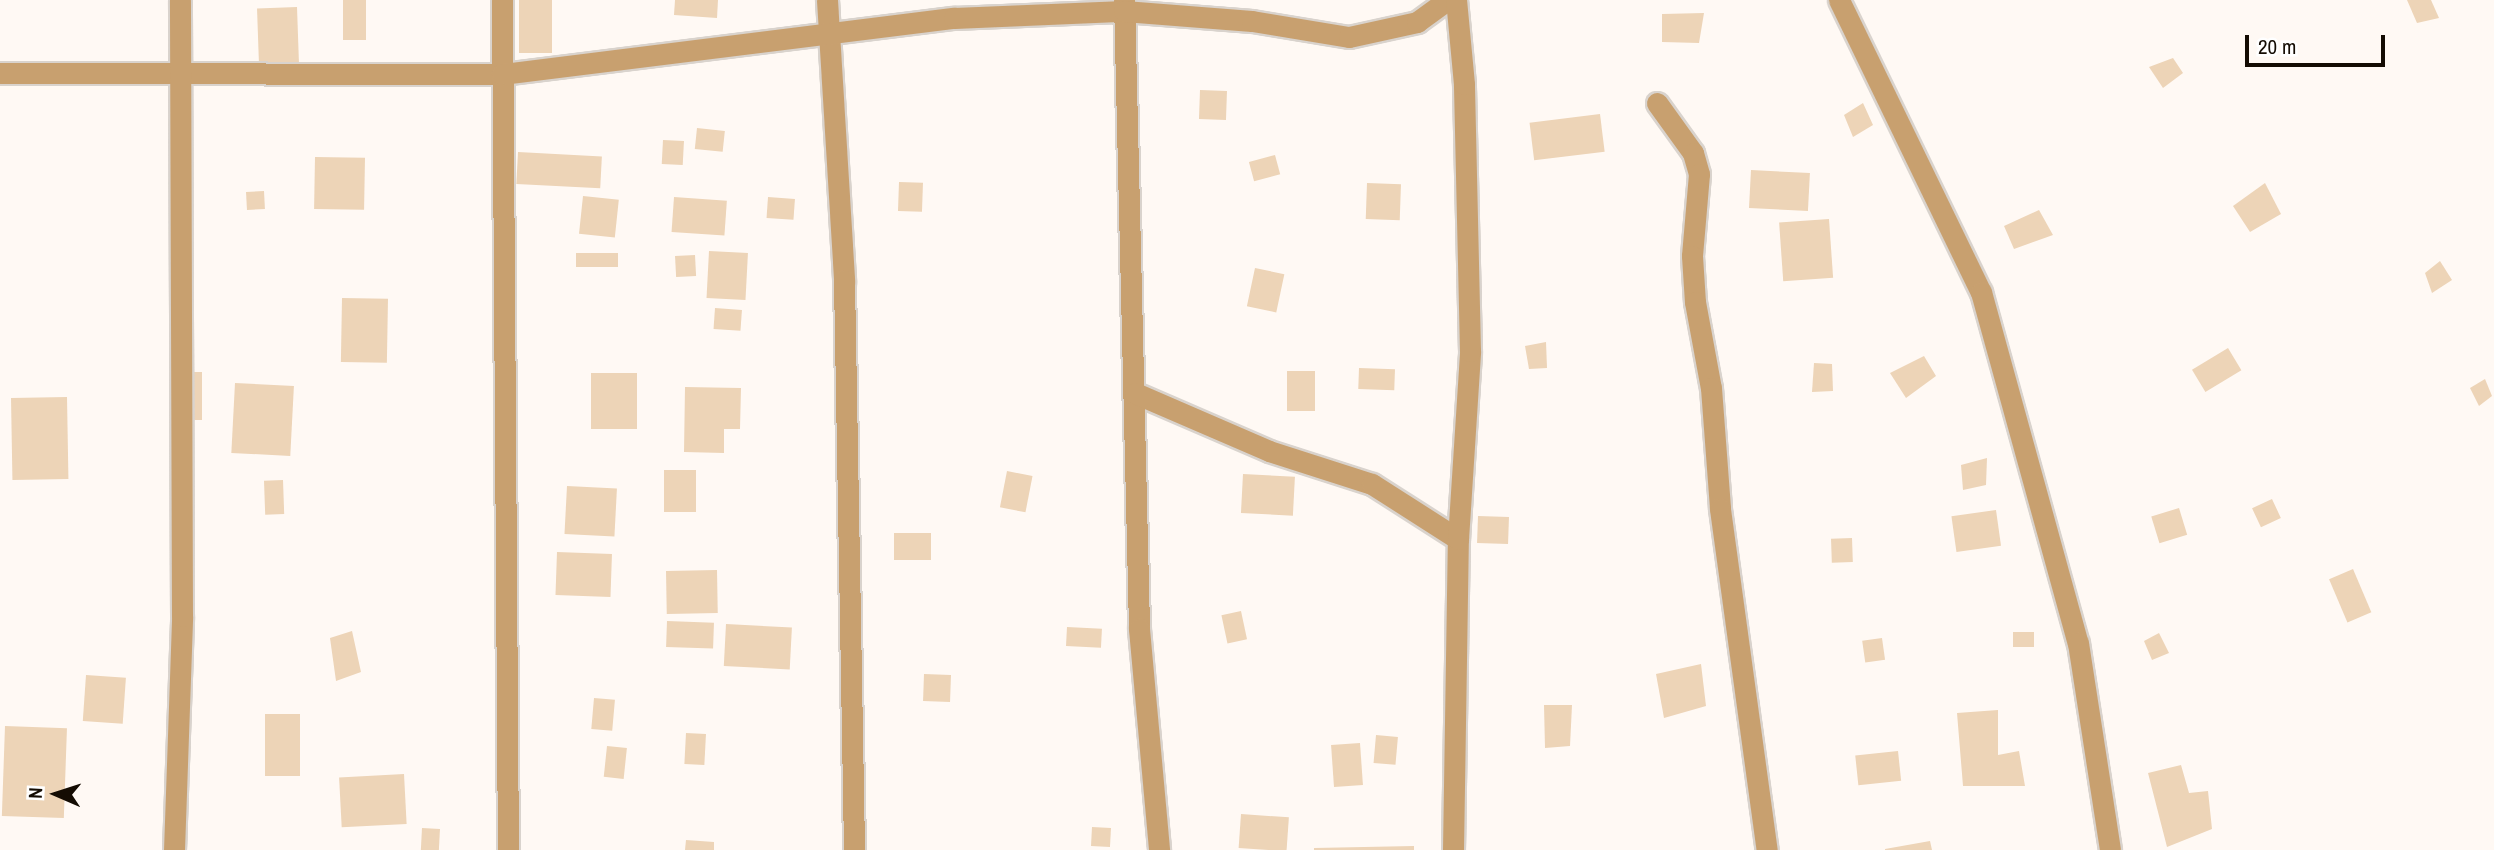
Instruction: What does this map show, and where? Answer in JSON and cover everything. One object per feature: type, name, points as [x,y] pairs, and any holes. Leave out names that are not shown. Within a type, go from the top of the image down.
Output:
[{"type":"street","points":[[174,850],[182,616],[180,0]]},
{"type":"street","points":[[502,0],[509,850]]},
{"type":"street","points":[[827,0],[826,34],[844,280],[854,850]]},
{"type":"street","points":[[0,72],[181,75],[502,74],[954,18],[1124,6],[1252,21],[1349,37],[1417,22],[1447,0]]},
{"type":"street","points":[[1453,850],[1458,539],[1471,351],[1464,84],[1456,0]]},
{"type":"street","points":[[1839,0],[1981,292],[2078,643],[2110,850]]},
{"type":"street","points":[[1124,6],[1139,629],[1159,850]]},
{"type":"street","points":[[1657,103],[1693,153],[1699,174],[1692,256],[1695,302],[1711,387],[1720,509],[1767,850]]},
{"type":"street","points":[[1135,393],[1269,451],[1372,484],[1458,539]]},
{"type":"building","points":[[343,0],[366,0],[366,40],[343,40]]},
{"type":"building","points":[[519,0],[552,0],[552,53],[519,53]]},
{"type":"building","points":[[675,0],[718,0],[717,18],[674,15]]},
{"type":"building","points":[[2407,0],[2431,0],[2439,18],[2417,23]]},
{"type":"building","points":[[297,7],[299,64],[259,65],[257,8]]},
{"type":"building","points":[[1704,13],[1699,43],[1662,42],[1662,14]]},
{"type":"building","points":[[2173,58],[2183,73],[2163,88],[2149,67]]},
{"type":"building","points":[[1200,90],[1227,91],[1226,120],[1199,119]]},
{"type":"building","points":[[1863,103],[1873,125],[1853,137],[1844,115]]},
{"type":"building","points":[[1600,114],[1605,152],[1534,160],[1530,123]]},
{"type":"building","points":[[697,128],[725,131],[723,152],[695,149]]},
{"type":"building","points":[[663,140],[684,141],[683,165],[662,164]]},
{"type":"building","points":[[518,152],[602,156],[600,188],[516,184]]},
{"type":"building","points":[[1275,155],[1280,174],[1254,181],[1249,162]]},
{"type":"building","points":[[315,157],[365,158],[364,210],[314,209]]},
{"type":"building","points":[[1751,170],[1810,173],[1808,211],[1749,208]]},
{"type":"building","points":[[899,182],[923,183],[922,212],[898,211]]},
{"type":"building","points":[[1367,183],[1401,184],[1400,220],[1366,219]]},
{"type":"building","points":[[2265,183],[2281,214],[2250,232],[2233,206]]},
{"type":"building","points":[[264,191],[265,209],[247,210],[246,192]]},
{"type":"building","points":[[583,196],[619,200],[615,238],[579,234]]},
{"type":"building","points":[[674,197],[727,201],[724,236],[672,232]]},
{"type":"building","points":[[768,197],[795,199],[793,220],[767,218]]},
{"type":"building","points":[[2039,210],[2053,235],[2014,249],[2004,226]]},
{"type":"building","points":[[1829,219],[1833,278],[1783,281],[1779,222]]},
{"type":"building","points":[[709,251],[748,253],[745,300],[707,298]]},
{"type":"building","points":[[576,253],[618,253],[618,267],[576,267]]},
{"type":"building","points":[[695,255],[696,276],[676,277],[675,256]]},
{"type":"building","points":[[2440,261],[2452,280],[2432,293],[2425,273]]},
{"type":"building","points":[[1255,268],[1284,274],[1276,312],[1247,306]]},
{"type":"building","points":[[342,298],[388,299],[387,363],[341,362]]},
{"type":"building","points":[[715,308],[742,310],[740,331],[714,329]]},
{"type":"building","points":[[1546,342],[1547,368],[1529,369],[1525,346]]},
{"type":"building","points":[[2228,348],[2241,370],[2205,392],[2192,370]]},
{"type":"building","points":[[1924,356],[1936,376],[1906,398],[1890,373]]},
{"type":"building","points":[[1814,363],[1832,364],[1833,391],[1812,392]]},
{"type":"building","points":[[1359,368],[1395,369],[1394,390],[1358,389]]},
{"type":"building","points":[[1287,371],[1315,371],[1315,411],[1287,411]]},
{"type":"building","points":[[193,372],[202,372],[202,420],[193,420]]},
{"type":"building","points":[[591,373],[637,373],[637,429],[591,429]]},
{"type":"building","points":[[2485,379],[2492,396],[2479,406],[2470,388]]},
{"type":"building","points":[[235,383],[294,386],[290,456],[231,453]]},
{"type":"building","points":[[685,387],[741,388],[740,429],[724,429],[724,453],[684,452]]},
{"type":"building","points":[[67,397],[68,479],[12,480],[11,398]]},
{"type":"building","points":[[1987,458],[1986,485],[1963,490],[1961,465]]},
{"type":"building","points":[[664,470],[696,470],[696,512],[664,512]]},
{"type":"building","points":[[1007,471],[1033,476],[1025,512],[1000,507]]},
{"type":"building","points":[[1243,474],[1295,477],[1293,516],[1241,513]]},
{"type":"building","points":[[283,480],[284,514],[265,515],[264,481]]},
{"type":"building","points":[[567,486],[617,489],[614,537],[564,534]]},
{"type":"building","points":[[2272,499],[2281,518],[2261,527],[2252,508]]},
{"type":"building","points":[[2179,508],[2187,535],[2159,543],[2151,516]]},
{"type":"building","points":[[1996,510],[2001,546],[1956,552],[1951,516]]},
{"type":"building","points":[[1478,516],[1509,517],[1508,544],[1477,543]]},
{"type":"building","points":[[894,533],[931,533],[931,560],[894,560]]},
{"type":"building","points":[[1852,538],[1853,562],[1832,563],[1831,539]]},
{"type":"building","points":[[557,552],[612,554],[610,597],[555,595]]},
{"type":"building","points":[[2353,569],[2371,612],[2347,622],[2329,579]]},
{"type":"building","points":[[717,570],[718,613],[667,614],[666,571]]},
{"type":"building","points":[[1241,611],[1247,639],[1227,644],[1221,615]]},
{"type":"building","points":[[667,621],[714,623],[713,649],[666,647]]},
{"type":"building","points":[[726,624],[792,627],[790,669],[724,666]]},
{"type":"building","points":[[1067,627],[1102,629],[1101,648],[1066,646]]},
{"type":"building","points":[[352,631],[361,672],[336,681],[330,638]]},
{"type":"building","points":[[2013,632],[2034,632],[2034,647],[2013,647]]},
{"type":"building","points":[[2159,633],[2169,653],[2152,660],[2144,641]]},
{"type":"building","points":[[1882,638],[1885,660],[1865,663],[1862,641]]},
{"type":"building","points":[[1701,664],[1706,706],[1664,718],[1656,674]]},
{"type":"building","points":[[924,674],[951,675],[950,702],[923,701]]},
{"type":"building","points":[[86,675],[126,678],[123,724],[83,721]]},
{"type":"building","points":[[594,698],[615,700],[612,731],[591,729]]},
{"type":"building","points":[[1544,705],[1572,705],[1570,746],[1545,748]]},
{"type":"building","points":[[1998,710],[1998,755],[2019,751],[2025,786],[1963,786],[1957,713]]},
{"type":"building","points":[[265,714],[300,714],[300,776],[265,776]]},
{"type":"building","points":[[5,726],[67,728],[64,818],[2,816]]},
{"type":"building","points":[[686,733],[706,734],[704,765],[684,764]]},
{"type":"building","points":[[1376,735],[1398,737],[1395,765],[1374,763]]},
{"type":"building","points":[[1360,743],[1363,785],[1334,787],[1331,745]]},
{"type":"building","points":[[607,746],[627,748],[624,779],[604,777]]},
{"type":"building","points":[[1898,751],[1901,781],[1858,785],[1855,755]]},
{"type":"building","points":[[2181,765],[2189,793],[2208,791],[2212,829],[2167,847],[2148,773]]},
{"type":"building","points":[[404,774],[407,824],[342,827],[339,777]]},
{"type":"building","points":[[1241,814],[1289,817],[1287,850],[1239,848]]},
{"type":"building","points":[[1092,827],[1111,828],[1110,847],[1091,846]]},
{"type":"building","points":[[422,828],[440,829],[439,850],[421,850]]},
{"type":"building","points":[[686,840],[714,842],[714,850],[685,850]]},
{"type":"building","points":[[1930,841],[1932,850],[1885,850],[1885,849]]},
{"type":"building","points":[[1414,846],[1414,850],[1314,850],[1314,848]]}]
